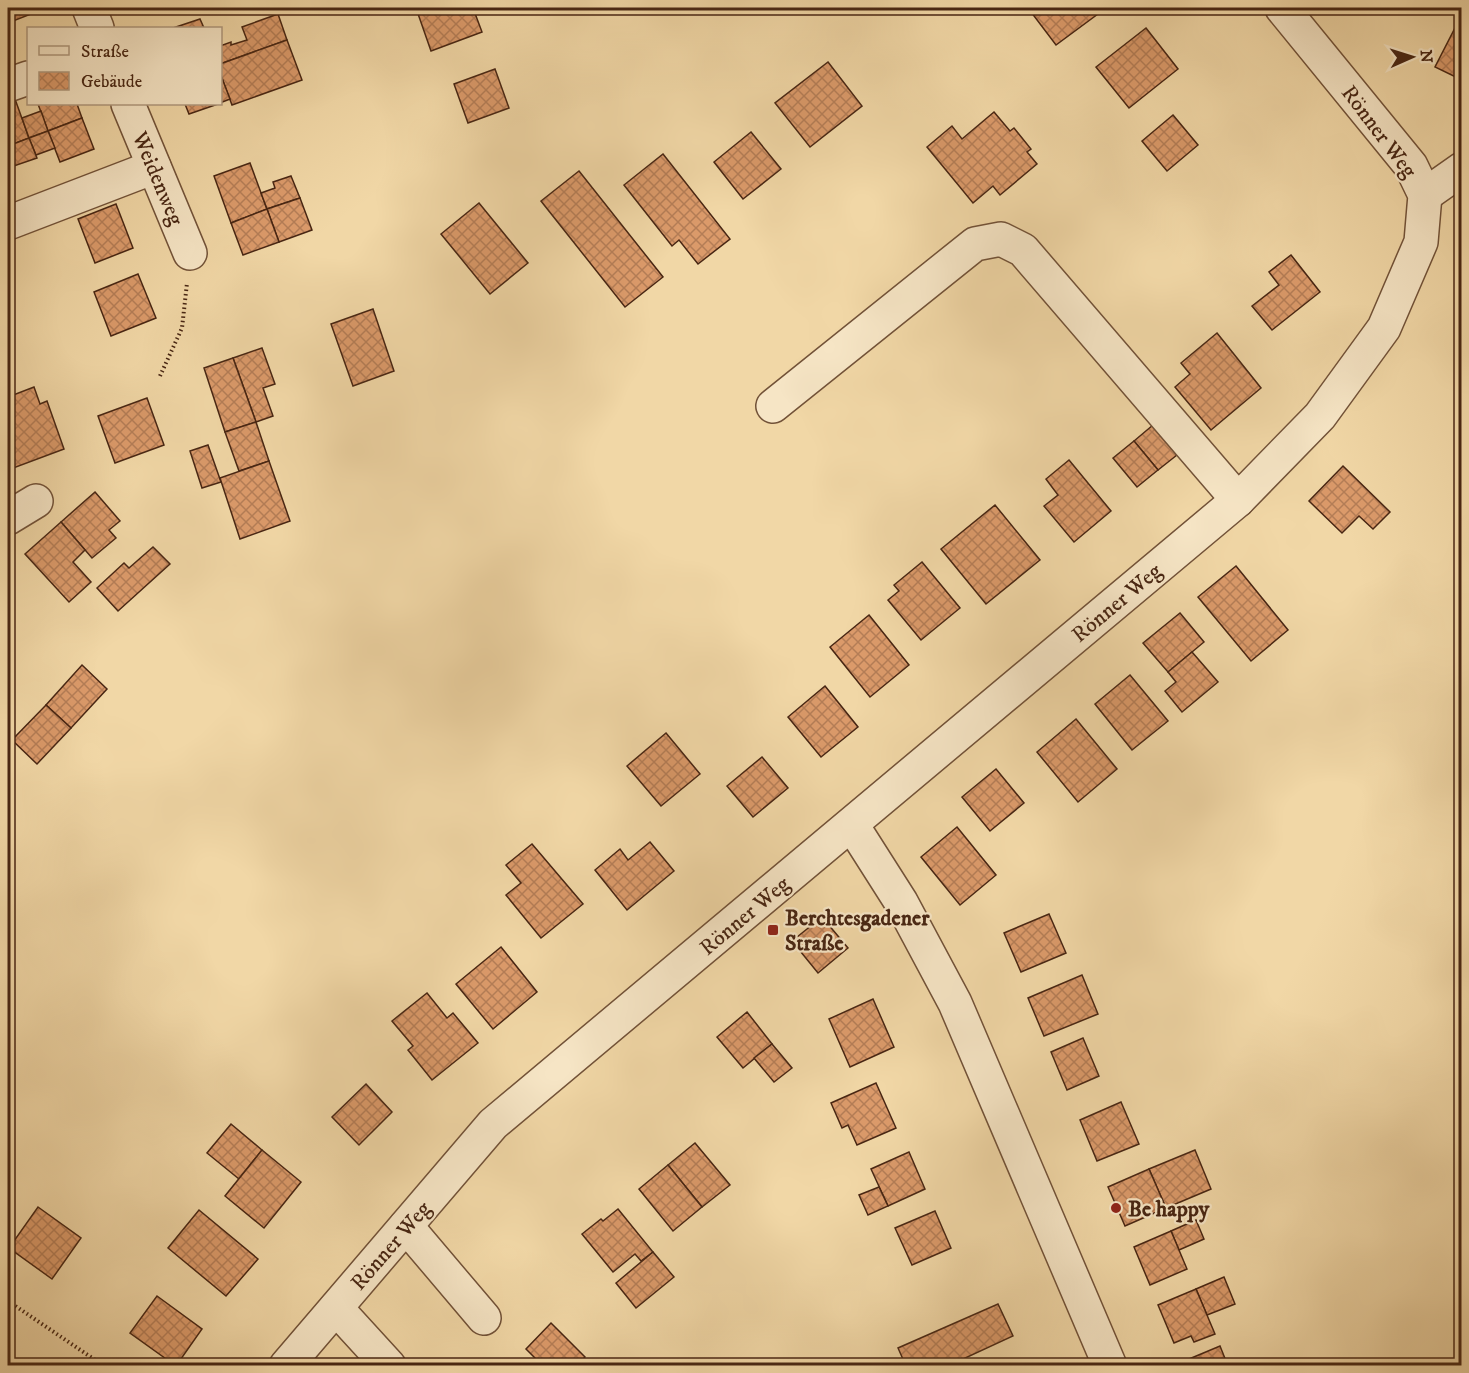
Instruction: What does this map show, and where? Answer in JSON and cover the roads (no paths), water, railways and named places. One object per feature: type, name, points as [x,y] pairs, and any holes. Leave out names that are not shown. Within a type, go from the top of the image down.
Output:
[{"type":"street","points":[[89,8],[97,27]]},
{"type":"street","name":"Rönner Weg","points":[[286,1365],[493,1124],[1238,500],[1320,416],[1384,328],[1421,242],[1425,195],[1411,166],[1282,8]]},
{"type":"street","points":[[8,85],[27,78]]},
{"type":"street","name":"Weidenweg","points":[[128,105],[190,253]]},
{"type":"street","points":[[8,223],[154,167]]},
{"type":"street","points":[[1425,195],[1461,169]]},
{"type":"street","points":[[773,406],[975,244],[1001,239],[1023,250],[1238,500]]},
{"type":"street","points":[[8,519],[36,501]]},
{"type":"street","points":[[852,825],[901,902],[955,1003],[1110,1365]]},
{"type":"street","points":[[406,1226],[484,1318]]},
{"type":"street","points":[[336,1308],[389,1365]]},
{"type":"place","name":"Berchtesgadener Straße","points":[[773,930]]},
{"type":"place","name":"Be happy","points":[[1116,1208]]}]
